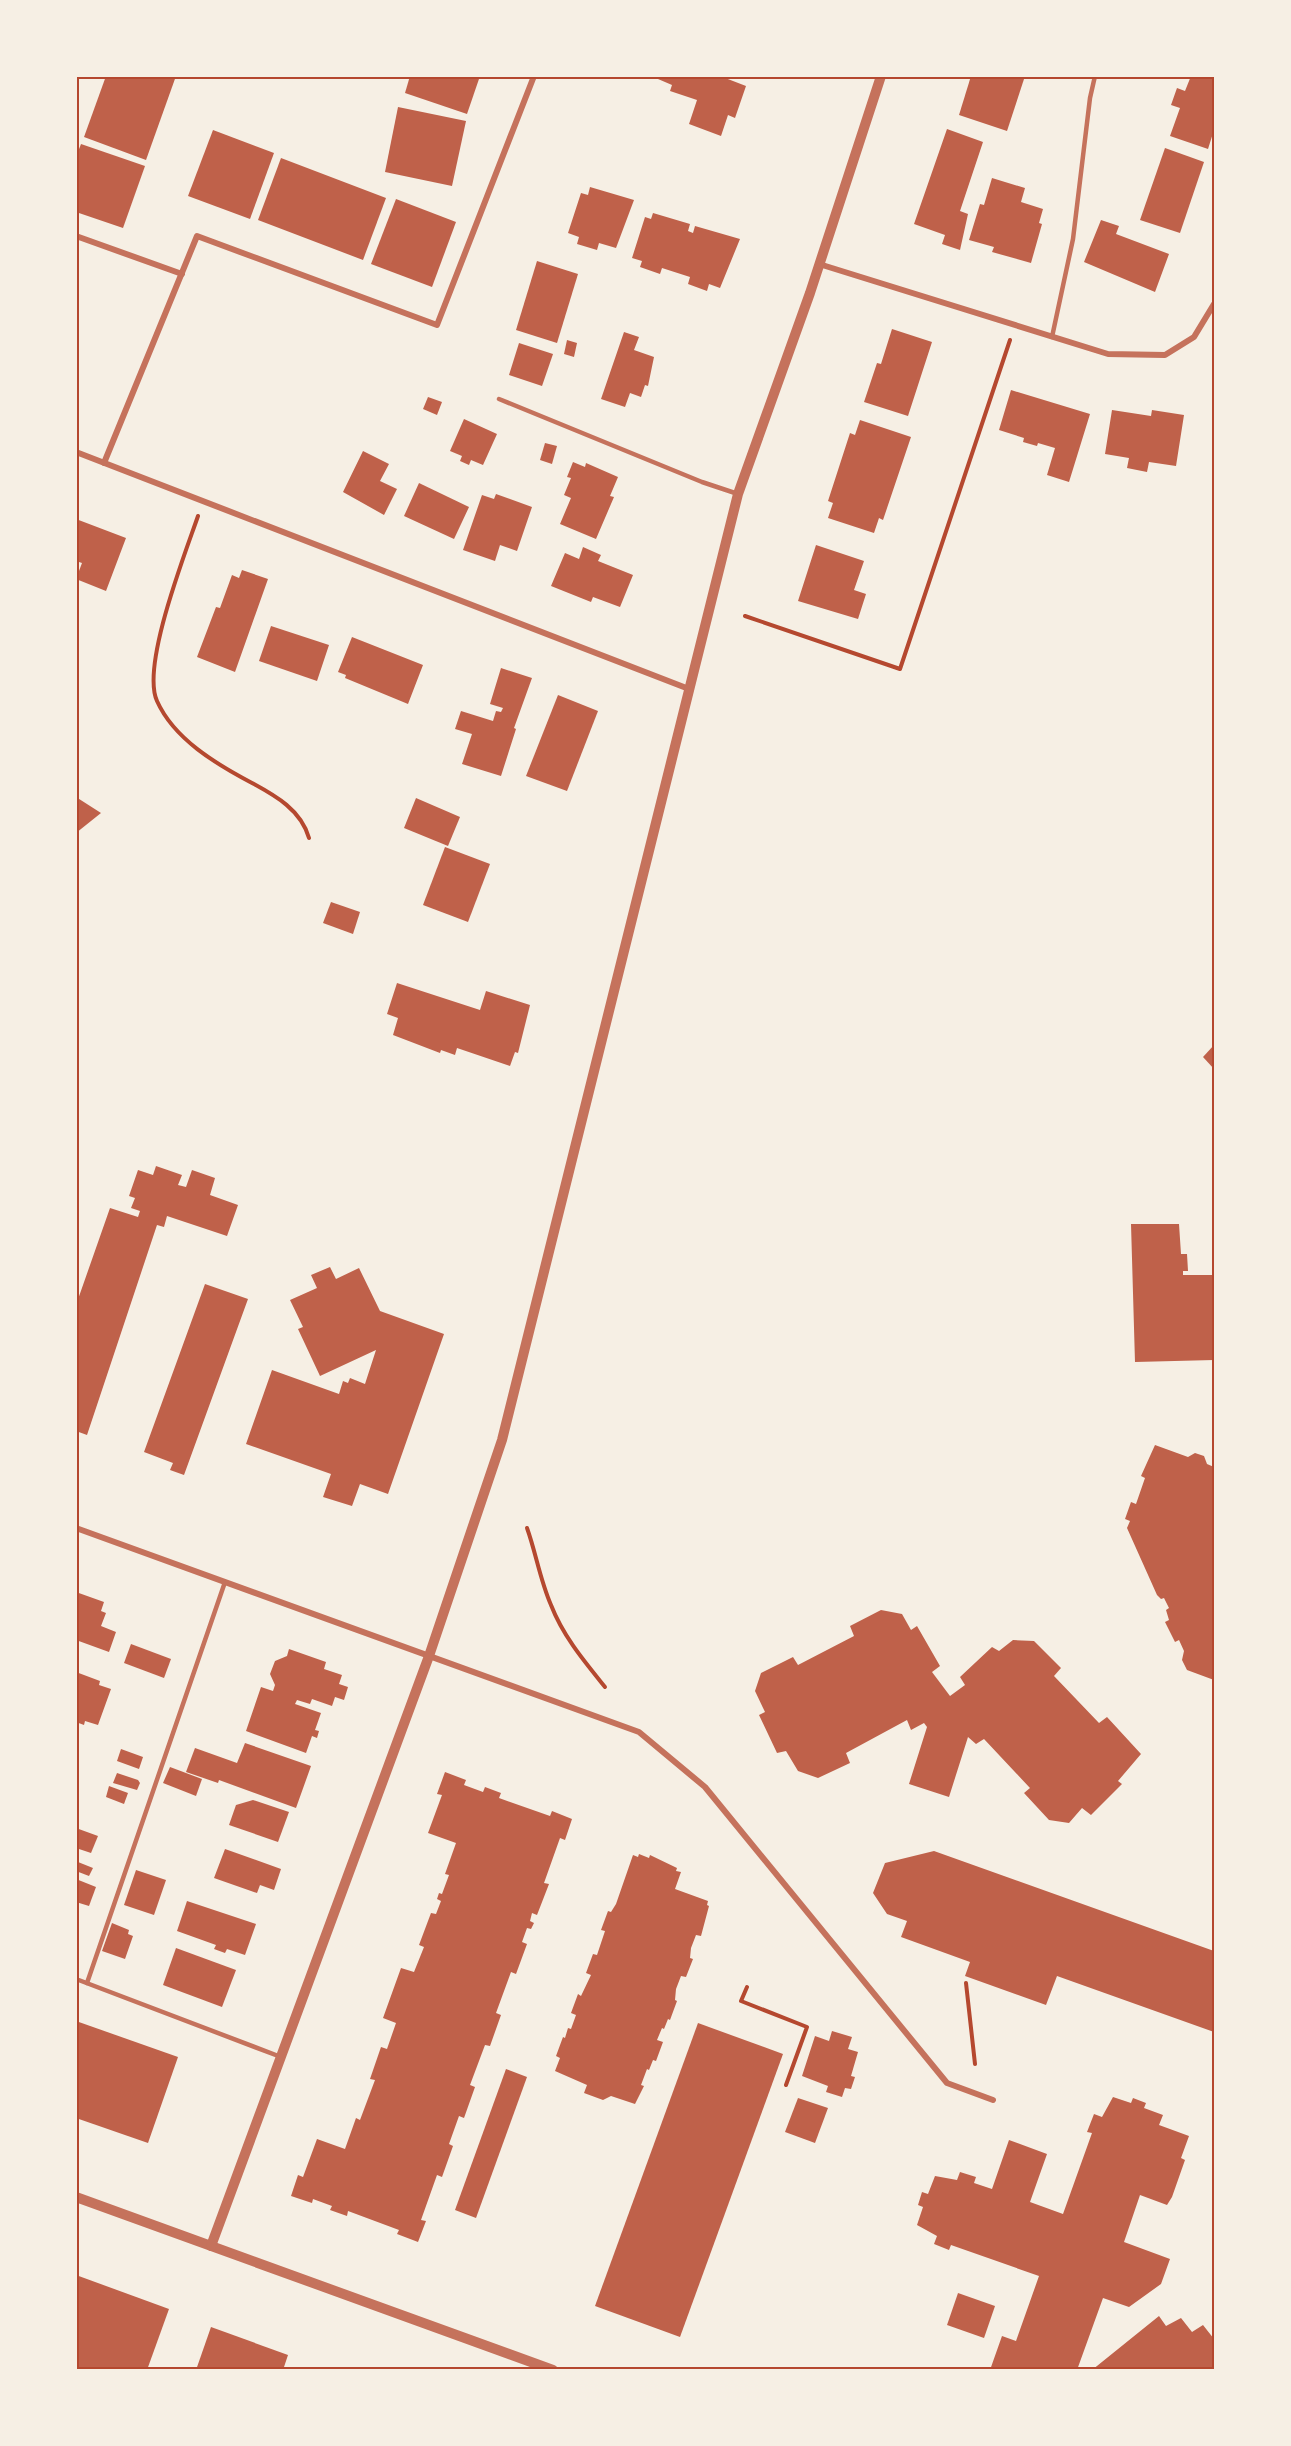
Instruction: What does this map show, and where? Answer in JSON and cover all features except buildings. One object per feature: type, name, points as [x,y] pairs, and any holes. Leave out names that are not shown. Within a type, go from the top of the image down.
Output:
[{"type":"street","points":[[104,463],[197,236],[437,325],[534,76]]},
{"type":"street","points":[[211,2246],[429,1656],[478,1517],[502,1440],[738,494],[881,76]]},
{"type":"street","points":[[76,236],[182,274]]},
{"type":"street","points":[[818,264],[1108,354],[1165,355],[1194,337],[1215,304]]},
{"type":"street","points":[[76,452],[689,689]]},
{"type":"street","points":[[76,1528],[639,1732],[705,1787],[947,2083],[993,2100]]},
{"type":"street","points":[[76,2197],[553,2370]]},
{"type":"lane","points":[[1052,337],[1073,239],[1090,98],[1095,76]]},
{"type":"lane","points":[[499,399],[702,482],[738,494]]},
{"type":"lane","points":[[87,1983],[225,1582]]},
{"type":"lane","points":[[76,1979],[281,2057]]},
{"type":"path","points":[[745,616],[900,669],[1015,325]]},
{"type":"path","points":[[203,501],[161,628],[154,664],[156,699],[178,733],[226,770],[277,797],[304,821],[309,838]]},
{"type":"path","points":[[527,1528],[550,1604],[558,1622],[605,1687]]},
{"type":"path","points":[[966,1983],[975,2064]]},
{"type":"path","points":[[747,1986],[741,2001],[807,2027],[786,2085]]}]
